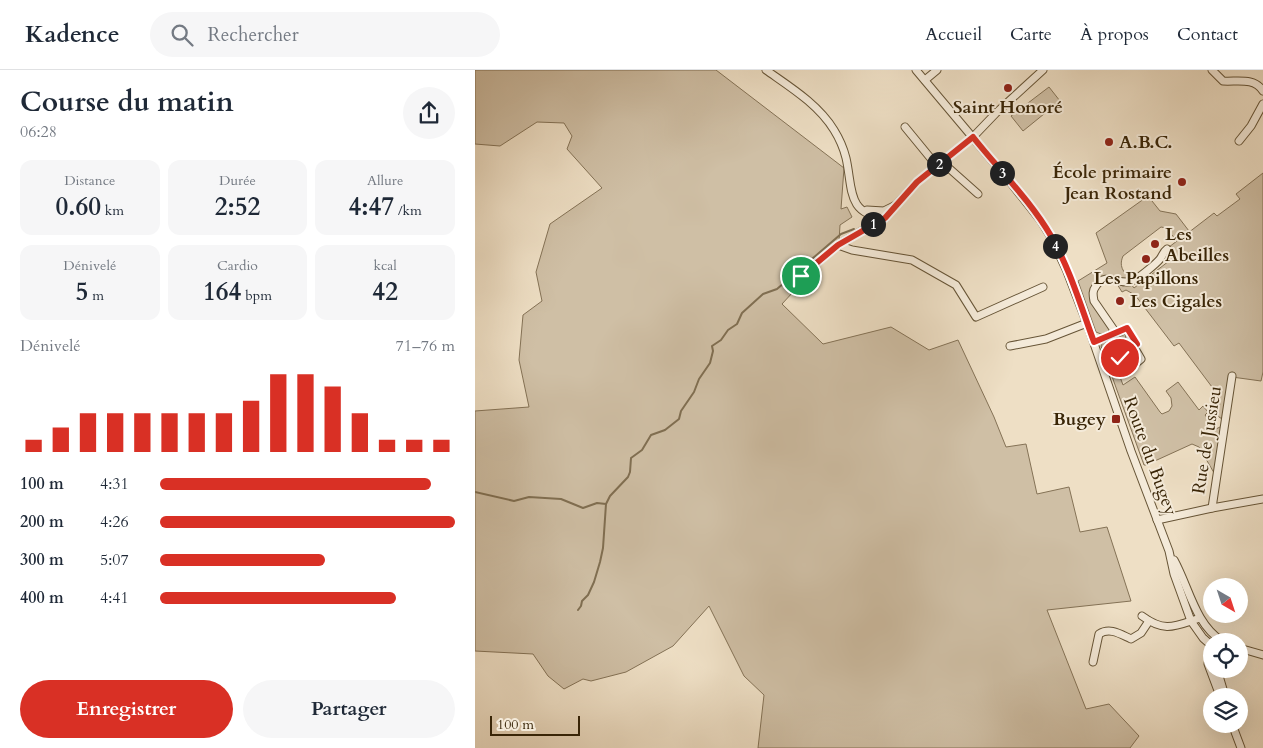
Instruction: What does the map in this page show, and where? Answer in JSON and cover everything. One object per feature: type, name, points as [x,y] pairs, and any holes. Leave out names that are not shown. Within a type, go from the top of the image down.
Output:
[{"type":"street","points":[[765,70],[809,101],[834,130],[845,156],[854,202],[863,211],[881,217]]},
{"type":"street","name":"Route du Bugey","points":[[916,70],[1041,221],[1051,237],[1066,269],[1094,342],[1131,451],[1169,551],[1191,621],[1203,638]]},
{"type":"street","points":[[925,80],[937,70]]},
{"type":"street","points":[[793,283],[838,245],[896,206],[917,182],[973,137],[1043,70]]},
{"type":"street","points":[[1212,70],[1223,81],[1250,81],[1256,83],[1263,91]]},
{"type":"street","points":[[1239,141],[1251,126],[1263,104]]},
{"type":"street","points":[[905,127],[939,164],[979,194]]},
{"type":"street","points":[[838,245],[852,250],[912,260],[955,285],[976,317],[1043,287]]},
{"type":"street","points":[[1116,333],[1094,301],[1093,291],[1097,284],[1107,279],[1123,282],[1132,281],[1160,260],[1163,252],[1167,249]]},
{"type":"street","points":[[1010,346],[1046,339],[1087,323]]},
{"type":"street","points":[[1094,342],[1127,328],[1137,344],[1134,347]]},
{"type":"street","name":"Rue de Jussieu","points":[[1212,508],[1232,376]]},
{"type":"street","points":[[1157,520],[1263,499]]},
{"type":"street","name":"Route du Bugey","points":[[1169,551],[1180,571],[1200,618],[1211,633]]},
{"type":"street","points":[[1142,616],[1156,625],[1169,627],[1200,618]]},
{"type":"street","points":[[1093,662],[1099,634],[1105,630],[1112,631],[1131,639],[1141,632],[1149,621]]},
{"type":"street","points":[[1248,652],[1263,656]]},
{"type":"street","points":[[1235,733],[1241,748]]},
{"type":"shaded area","points":[[475,70],[716,70],[844,168],[841,209],[847,207],[852,217],[840,225],[839,242],[782,304],[823,344],[891,327],[929,350],[958,340],[1006,447],[1026,444],[1037,494],[1069,487],[1080,532],[1107,527],[1131,601],[1047,610],[1086,709],[1109,704],[1139,736],[1130,748],[758,748],[764,695],[744,676],[709,606],[673,646],[626,672],[591,681],[583,679],[564,689],[548,676],[533,654],[475,651],[475,411],[529,407],[519,360],[523,315],[542,301],[536,272],[550,224],[602,188],[567,149],[572,136],[564,123],[537,122],[500,146],[475,144]]},
{"type":"shaded area","points":[[1049,87],[1060,101],[1023,131],[1011,116]]},
{"type":"shaded area","points":[[1263,173],[1263,372],[1261,381],[1232,377],[1226,418],[1220,418],[1214,410],[1220,405],[1215,398],[1218,395],[1179,343],[1174,346],[1135,295],[1126,290],[1122,292],[1117,284],[1123,286],[1131,284],[1134,288],[1169,261],[1166,256],[1169,247],[1177,241],[1166,228],[1161,227],[1123,256],[1122,267],[1132,281],[1107,279],[1093,291],[1110,329],[1107,332],[1101,334],[1096,332],[1078,281],[1107,263],[1096,233],[1148,196],[1160,211],[1176,214],[1189,231],[1184,236],[1214,213],[1217,216],[1240,199],[1236,194]]},
{"type":"shaded area","points":[[1125,333],[1126,339],[1109,347],[1123,385],[1135,377],[1162,414],[1169,411],[1172,406],[1171,398],[1166,391],[1178,382],[1199,410],[1203,406],[1208,412],[1205,415],[1216,429],[1224,428],[1217,478],[1199,447],[1192,444],[1144,465],[1101,346],[1103,342]]},
{"type":"waterway","points":[[578,610],[594,582],[600,562],[603,548],[606,504],[610,496],[628,477],[631,458],[642,450],[651,435],[665,430],[679,419],[681,411],[710,363],[713,351],[712,346],[737,324],[742,313],[763,294],[777,289],[841,234],[854,229]]},
{"type":"waterway","points":[[475,492],[514,501],[529,497],[561,499],[583,508],[597,503],[606,504]]},
{"type":"place","name":"Saint Honoré","points":[[1008,88]]},
{"type":"place","name":"A.B.C.","points":[[1109,142]]},
{"type":"place","name":"École primaire Jean Rostand","points":[[1182,182]]},
{"type":"place","name":"Les Abeilles","points":[[1155,244]]},
{"type":"place","name":"Les Papillons","points":[[1146,259]]},
{"type":"place","name":"Les Cigales","points":[[1120,301]]},
{"type":"place","name":"Bugey","points":[[1116,419]]},
{"type":"route","points":[[801,276],[838,245],[885,218],[917,182],[973,137],[1041,221],[1051,237],[1083,310],[1094,342],[1127,328],[1137,344],[1120,358]]}]
